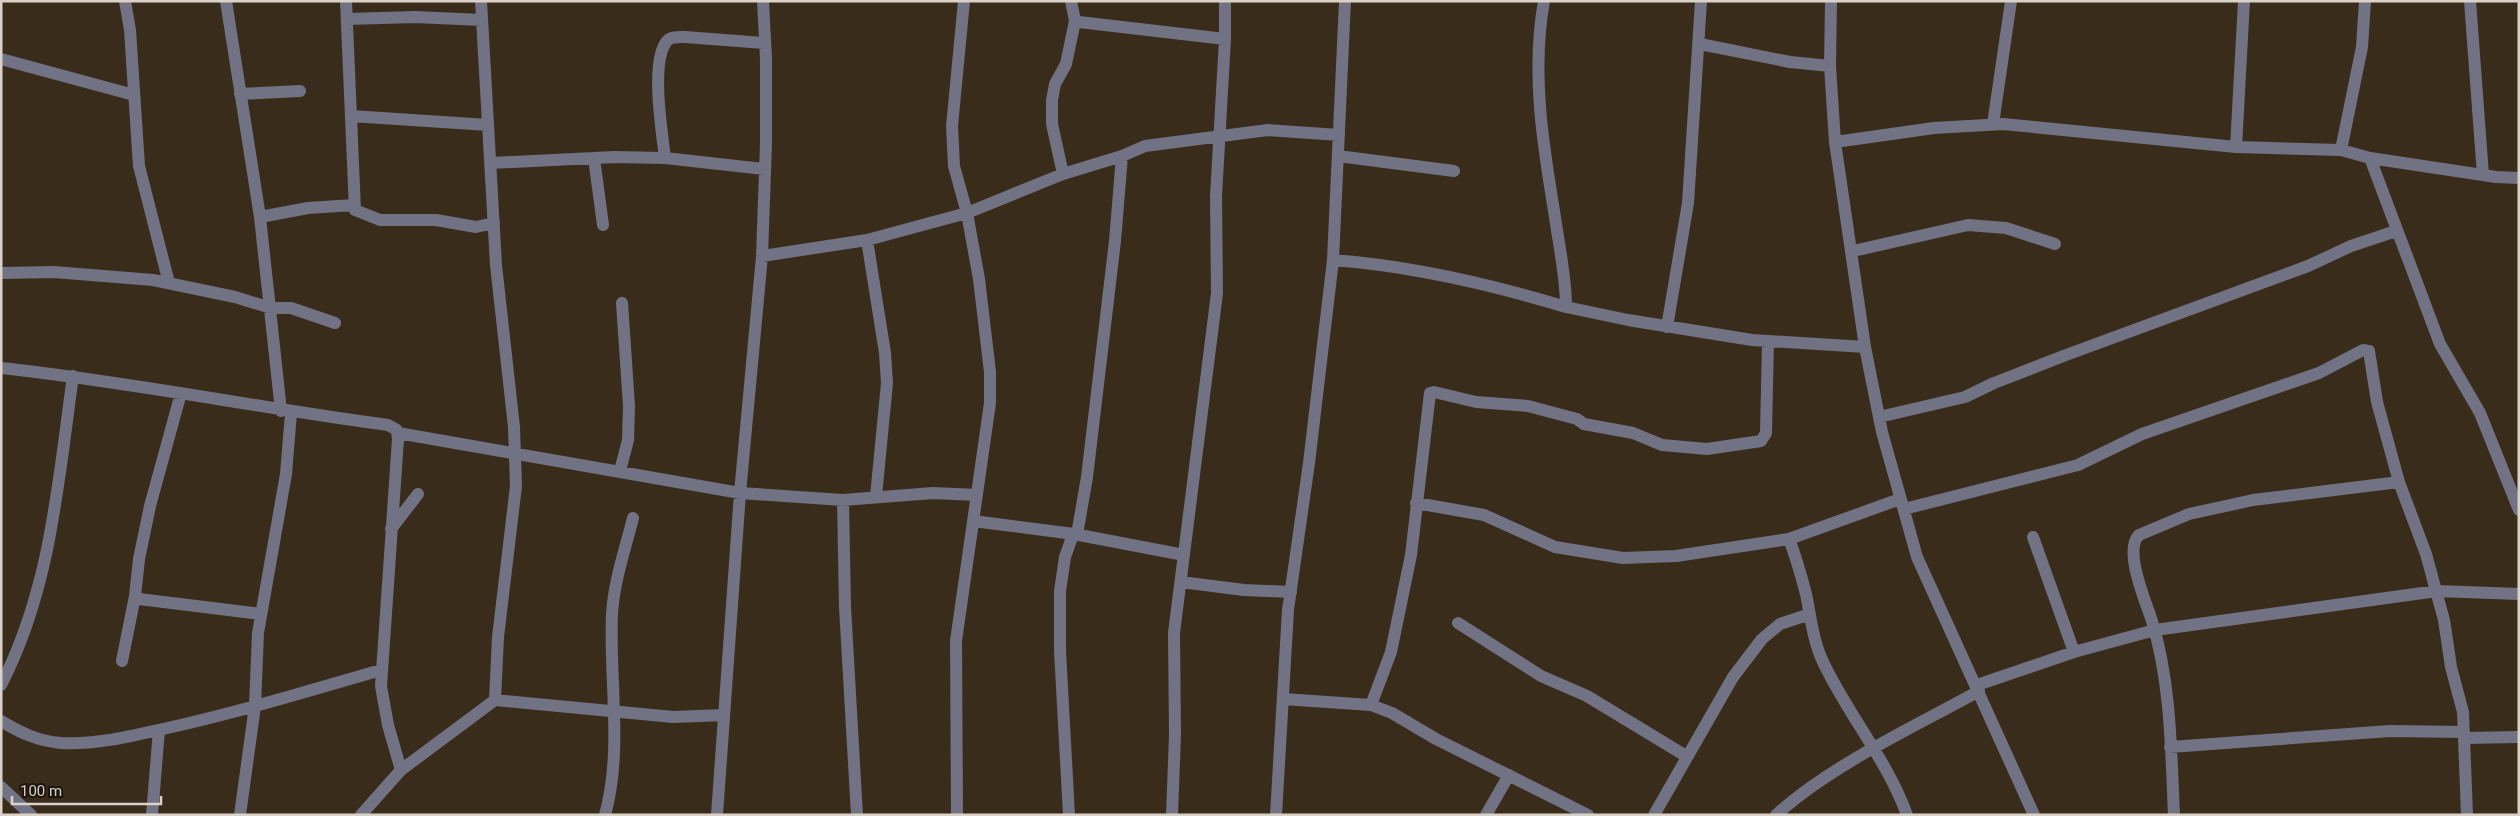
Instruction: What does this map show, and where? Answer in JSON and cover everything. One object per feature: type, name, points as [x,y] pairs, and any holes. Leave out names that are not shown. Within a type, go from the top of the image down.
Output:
[{"type":"street","points":[[125,1],[130,30],[139,166],[169,283]]},
{"type":"street","points":[[226,1],[260,217],[286,412],[281,504],[260,614],[255,706],[240,815]]},
{"type":"street","points":[[346,1],[355,210],[380,220],[436,220],[476,227],[494,223]]},
{"type":"street","points":[[481,1],[494,223],[514,427],[516,486],[498,636],[495,700]]},
{"type":"street","points":[[718,815],[740,493],[762,256],[766,144],[765,43],[762,1]]},
{"type":"street","points":[[957,815],[956,641],[977,495],[984,460],[990,403],[990,372],[979,280],[967,213],[954,166],[952,126],[964,1]]},
{"type":"street","points":[[1063,174],[1052,124],[1052,100],[1055,84],[1066,64],[1075,21],[1070,1]]},
{"type":"street","points":[[1172,815],[1175,718],[1174,633],[1217,293],[1216,196],[1225,39],[1225,1]]},
{"type":"street","points":[[1276,815],[1291,592],[1309,462],[1333,260],[1345,1]]},
{"type":"street","points":[[1544,1],[1538,65],[1542,138],[1561,259],[1566,307]]},
{"type":"street","points":[[1667,327],[1688,202],[1700,44],[1701,1]]},
{"type":"street","points":[[1830,1],[1830,66],[1836,142],[1853,251],[1865,347],[1879,417],[1917,557],[2034,815]]},
{"type":"street","points":[[1993,124],[2012,1]]},
{"type":"street","points":[[2236,147],[2244,1]]},
{"type":"street","points":[[2341,150],[2362,47],[2365,1]]},
{"type":"street","points":[[2470,1],[2483,175]]},
{"type":"street","points":[[347,19],[415,17],[482,20]]},
{"type":"street","points":[[1075,21],[1225,39]]},
{"type":"street","points":[[665,158],[657,88],[663,49],[666,42],[672,38],[685,37],[765,43]]},
{"type":"street","points":[[1700,44],[1790,62],[1830,66]]},
{"type":"street","points":[[1,59],[134,95]]},
{"type":"street","points":[[240,94],[300,91]]},
{"type":"street","points":[[351,116],[488,125]]},
{"type":"street","points":[[1836,142],[1934,128],[1993,124],[2236,147],[2341,150],[2370,158],[2483,175],[2519,178]]},
{"type":"street","points":[[762,256],[868,240],[967,213],[1063,174],[1122,156],[1145,146],[1268,130],[1339,135]]},
{"type":"street","points":[[1069,815],[1061,670],[1060,591],[1065,557],[1074,534],[1078,529],[1087,477],[1115,241],[1122,156]]},
{"type":"street","points":[[1338,156],[1454,171]]},
{"type":"street","points":[[491,163],[594,158],[665,158],[764,169]]},
{"type":"street","points":[[594,158],[603,225]]},
{"type":"street","points":[[2370,158],[2440,344],[2480,413],[2519,510]]},
{"type":"street","points":[[260,217],[308,208],[354,205]]},
{"type":"street","points":[[1853,251],[1968,226],[2006,228],[2055,244]]},
{"type":"street","points":[[1879,417],[1965,397],[2039,365],[2396,230]]},
{"type":"street","points":[[868,240],[885,353],[887,384],[876,496]]},
{"type":"street","points":[[1333,260],[1372,263],[1454,277],[1566,307],[1667,327],[1768,341],[1865,347]]},
{"type":"street","points":[[1,273],[54,272],[169,283],[235,297],[271,308],[291,308],[334,323]]},
{"type":"street","points":[[620,470],[628,440],[629,406],[622,303]]},
{"type":"street","points":[[1371,705],[1391,652],[1411,555],[1427,397],[1432,392],[1476,402],[1528,406],[1577,419],[1584,424],[1634,432],[1662,445],[1707,449],[1760,441],[1766,433],[1768,341]]},
{"type":"street","points":[[1416,502],[1484,515],[1555,547],[1623,558],[1676,556],[1789,539],[1902,504],[2078,465],[2142,434],[2319,373],[2362,350],[2369,351],[2371,354],[2377,402],[2399,482],[2437,591],[2463,712],[2467,815]]},
{"type":"street","points":[[1,368],[73,376],[286,412],[388,426],[398,433],[620,470],[740,493],[843,500],[933,493],[977,495]]},
{"type":"street","points":[[1,685],[30,622],[43,577],[59,488],[73,376]]},
{"type":"street","points":[[122,660],[135,596],[139,558],[148,514],[181,393]]},
{"type":"street","points":[[398,433],[380,670],[384,706],[396,758],[402,770]]},
{"type":"street","points":[[2174,815],[2164,678],[2155,630],[2132,555],[2133,545],[2139,535],[2188,514],[2253,500],[2399,482]]},
{"type":"street","points":[[391,529],[418,494]]},
{"type":"street","points":[[843,500],[845,607],[857,815]]},
{"type":"street","points":[[605,815],[611,778],[614,711],[612,612],[617,572],[633,518]]},
{"type":"street","points":[[973,521],[1074,534],[1184,555]]},
{"type":"street","points":[[2033,538],[2074,652]]},
{"type":"street","points":[[1789,539],[1810,614],[1816,644],[1824,665],[1899,791],[1907,815]]},
{"type":"street","points":[[1181,582],[1291,592]]},
{"type":"street","points":[[1776,815],[1793,800],[1875,748],[1978,688],[2074,652],[2155,630],[2437,591],[2519,594]]},
{"type":"street","points":[[135,596],[140,599],[260,614]]},
{"type":"street","points":[[1654,815],[1686,756],[1733,677],[1762,639],[1780,624],[1810,614]]},
{"type":"street","points":[[1458,623],[1541,676],[1587,696],[1686,756]]},
{"type":"street","points":[[1,721],[30,737],[63,743],[127,737],[255,706],[380,670]]},
{"type":"street","points":[[1283,699],[1371,705],[1392,713],[1436,739],[1588,815]]},
{"type":"street","points":[[361,815],[402,770],[495,700],[673,717],[724,716]]},
{"type":"street","points":[[152,815],[159,730]]},
{"type":"street","points":[[2170,746],[2390,731],[2519,737]]},
{"type":"street","points":[[1486,815],[1509,775]]},
{"type":"street","points":[[1,787],[30,815]]}]
